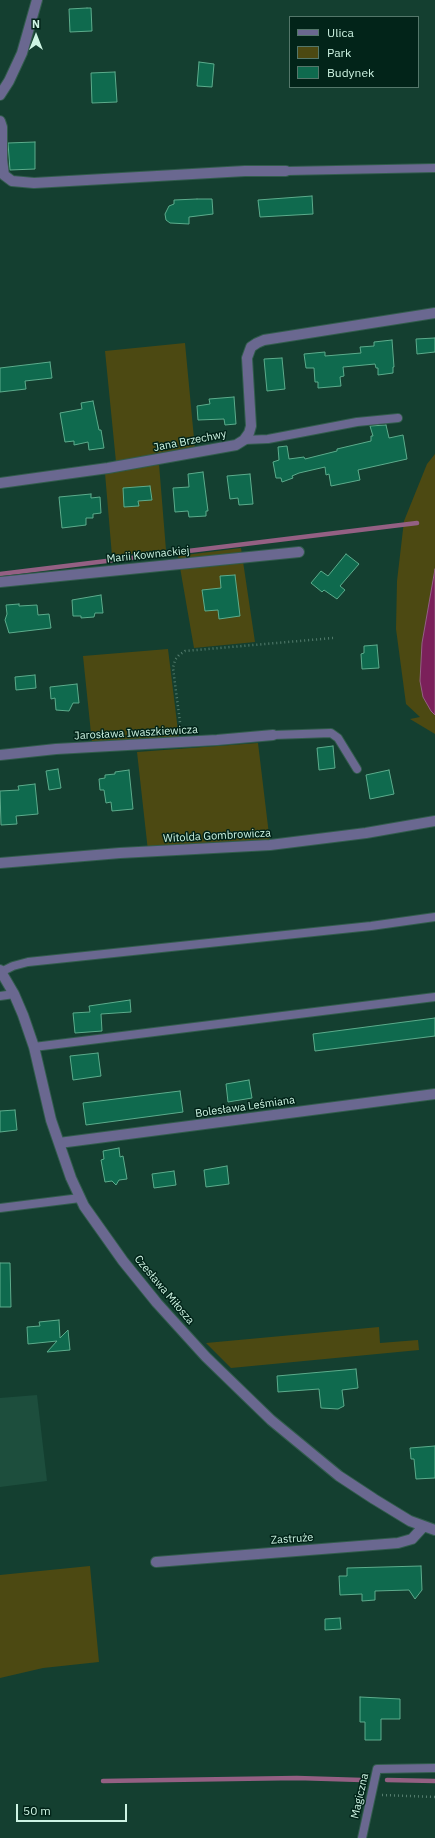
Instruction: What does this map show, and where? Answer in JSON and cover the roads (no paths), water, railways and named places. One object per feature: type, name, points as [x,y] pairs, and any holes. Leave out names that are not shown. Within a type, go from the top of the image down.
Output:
[{"type":"street","points":[[0,94],[9,81],[22,53],[37,0]]},
{"type":"street","points":[[0,121],[2,127],[2,159],[4,175],[12,181],[34,183],[245,171],[286,171]]},
{"type":"street","name":"Jana Brzechwy","points":[[0,483],[115,467],[236,444],[244,440],[249,433],[251,426],[246,358],[251,347],[264,340],[435,313]]},
{"type":"street","name":"Marii Kownackiej","points":[[0,582],[299,552]]},
{"type":"street","name":"Jarosława Iwaszkiewicza","points":[[0,755],[56,749],[273,735]]},
{"type":"street","name":"Witolda Gombrowicza","points":[[0,863],[120,853],[270,845],[366,833],[435,821]]},
{"type":"street","name":"Czesława Miłosza","points":[[0,971],[14,994],[34,1047],[42,1084],[58,1143],[71,1178],[80,1198],[100,1230],[157,1303],[206,1357],[270,1420],[339,1476],[374,1500],[423,1527],[435,1530]]},
{"type":"street","name":"Bolesława Leśmiana","points":[[58,1143],[435,1094]]},
{"type":"street","name":"Zastruże","points":[[156,1562],[398,1543],[412,1539],[423,1527]]},
{"type":"lane","points":[[286,171],[435,168]]},
{"type":"lane","points":[[244,440],[268,439],[357,422],[398,418]]},
{"type":"lane","points":[[273,735],[331,733],[338,738],[357,769]]},
{"type":"lane","points":[[0,971],[28,962],[363,927],[435,917]]},
{"type":"lane","points":[[0,996],[14,994]]},
{"type":"lane","points":[[34,1047],[435,997]]},
{"type":"lane","points":[[0,1208],[80,1198]]},
{"type":"lane","name":"Magiczna","points":[[362,1838],[377,1769],[435,1768]]},
{"type":"waterway","points":[[0,574],[417,523]]},
{"type":"waterway","points":[[103,1781],[297,1778],[362,1780]]},
{"type":"waterway","points":[[387,1780],[435,1781]]}]
